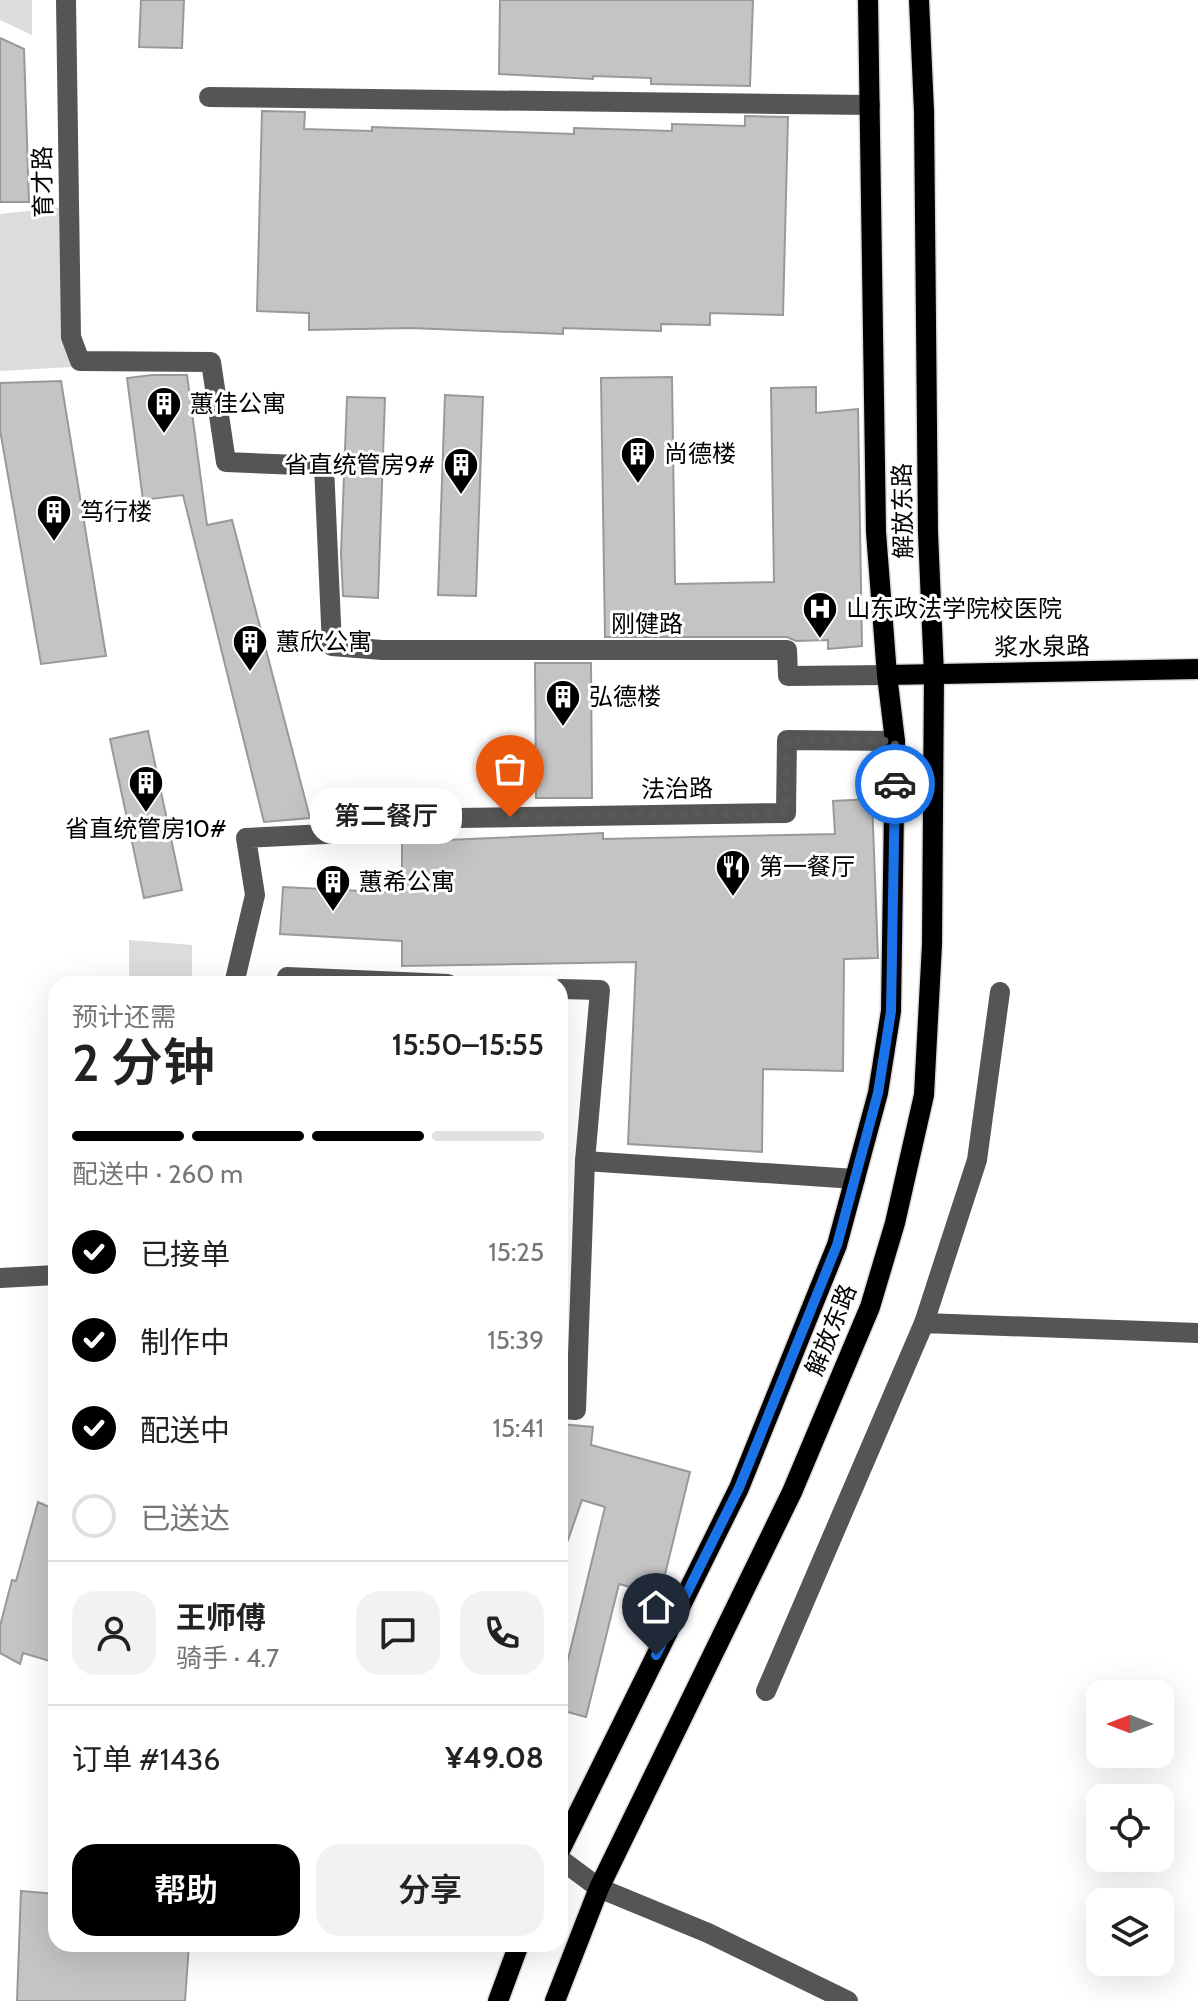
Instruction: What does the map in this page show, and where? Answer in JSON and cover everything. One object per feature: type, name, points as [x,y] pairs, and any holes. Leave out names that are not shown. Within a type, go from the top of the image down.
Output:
[{"type":"main road","name":"解放东路","points":[[568,1834],[739,1488],[837,1245],[878,1093],[891,1011],[895,741],[876,532],[868,0]]},
{"type":"main road","name":"解放东路","points":[[555,2001],[599,1888],[792,1492],[870,1307],[895,1223],[924,1095],[932,929],[934,675],[928,532],[924,111],[919,0]]},
{"type":"main road","name":"浆水泉路","points":[[887,675],[1198,669]]},
{"type":"main road","points":[[498,2001],[516,1952]]},
{"type":"street","name":"育才路","points":[[66,0],[71,337],[80,361],[211,362],[226,462],[324,466],[332,646],[382,650]]},
{"type":"street","points":[[209,97],[870,105]]},
{"type":"street","name":"刚健路","points":[[382,650],[787,650],[788,676],[887,675]]},
{"type":"street","name":"法治路","points":[[236,976],[255,895],[246,838],[387,825],[786,813],[787,740],[895,741]]},
{"type":"street","points":[[568,989],[600,990],[585,1161],[576,1410],[568,1410]]},
{"type":"street","points":[[766,1691],[924,1323],[977,1160],[1000,992]]},
{"type":"street","points":[[585,1161],[855,1179]]},
{"type":"street","points":[[0,1278],[48,1275]]},
{"type":"street","points":[[924,1323],[1198,1333]]},
{"type":"street","points":[[568,1865],[599,1888],[708,1933],[848,2001]]},
{"type":"shaded area","points":[[0,0],[32,0],[32,35],[0,20]]},
{"type":"shaded area","points":[[63,207],[72,367],[0,371],[0,214]]},
{"type":"shaded area","points":[[129,940],[192,945],[192,976],[129,976]]},
{"type":"building","points":[[141,0],[184,0],[182,48],[139,47]]},
{"type":"building","points":[[500,0],[753,0],[750,86],[651,84],[651,78],[593,76],[593,79],[499,74]]},
{"type":"building","points":[[0,38],[24,49],[29,202],[0,202]]},
{"type":"building","points":[[262,111],[305,112],[304,129],[372,131],[372,127],[574,134],[574,128],[672,131],[672,124],[745,126],[745,116],[788,117],[783,315],[710,313],[710,325],[661,324],[661,331],[563,328],[563,334],[410,328],[309,330],[309,313],[257,311]]},
{"type":"building","name":"蕙欣公寓","points":[[187,375],[207,525],[232,520],[310,818],[264,822],[183,495],[143,500],[127,378]]},
{"type":"building","name":"尚德楼","points":[[672,377],[675,584],[774,582],[771,388],[816,387],[816,413],[858,409],[862,646],[828,649],[828,640],[796,641],[787,637],[605,637],[601,378]]},
{"type":"building","name":"笃行楼","points":[[61,381],[106,656],[41,664],[0,430],[0,383]]},
{"type":"building","name":"省直统管房9#","points":[[445,395],[483,397],[476,596],[438,595]]},
{"type":"building","points":[[347,397],[385,398],[378,598],[343,596],[341,554]]},
{"type":"building","name":"弘德楼","points":[[535,663],[591,663],[592,798],[536,798]]},
{"type":"building","name":"省直统管房10#","points":[[148,731],[182,890],[144,898],[110,739]]},
{"type":"building","points":[[872,799],[878,958],[844,959],[843,1071],[763,1069],[762,1152],[628,1144],[636,962],[402,966],[402,941],[280,934],[283,887],[402,893],[402,842],[603,833],[603,839],[835,834],[833,801]]},
{"type":"building","points":[[568,1425],[593,1427],[591,1445],[690,1472],[660,1595],[619,1584],[586,1717],[568,1712],[568,1659],[605,1507],[582,1500],[568,1540]]},
{"type":"building","points":[[38,1502],[48,1506],[48,1661],[23,1653],[20,1664],[0,1653],[0,1626],[12,1580],[16,1581]]},
{"type":"building","points":[[21,1891],[48,1893],[48,1952],[188,1952],[185,2001],[17,2001]]},
{"type":"way so far","points":[[510,817],[786,813],[787,740],[895,741],[895,784]]},
{"type":"place","name":"蕙佳公寓","points":[[164,435]]},
{"type":"place","name":"尚德楼","points":[[638,485]]},
{"type":"place","name":"省直统管房9#","points":[[461,496]]},
{"type":"place","name":"笃行楼","points":[[54,543]]},
{"type":"place","name":"山东政法学院校医院","points":[[820,640]]},
{"type":"place","name":"蕙欣公寓","points":[[250,673]]},
{"type":"place","name":"弘德楼","points":[[563,728]]},
{"type":"place","name":"省直统管房10#","points":[[146,814]]},
{"type":"place","name":"第二餐厅","points":[[510,817]]},
{"type":"place","name":"第一餐厅","points":[[733,898]]},
{"type":"place","name":"蕙希公寓","points":[[333,913]]},
{"type":"route","points":[[656,1655],[739,1488],[837,1245],[878,1093],[891,1011],[895,784]]}]
